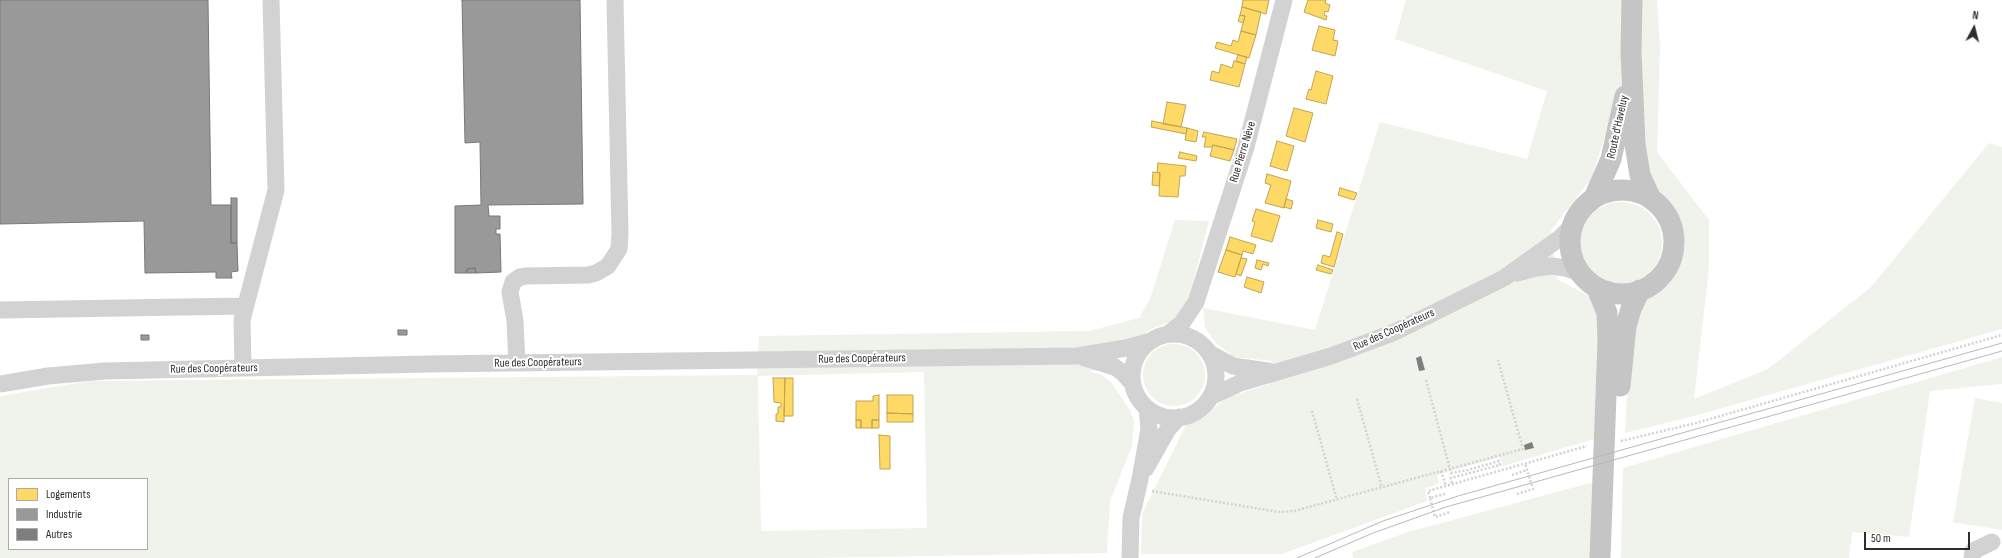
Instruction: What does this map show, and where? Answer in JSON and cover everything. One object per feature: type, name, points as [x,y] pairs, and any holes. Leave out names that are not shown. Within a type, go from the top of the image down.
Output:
[{"type":"main road","name":"Route d'Haveluy","points":[[1632,0],[1631,52],[1638,166],[1642,182],[1650,199]]},
{"type":"main road","name":"Route d'Haveluy","points":[[1594,198],[1605,177],[1616,140],[1631,52]]},
{"type":"main road","points":[[1597,288],[1619,294],[1640,290],[1650,285],[1663,274],[1671,259],[1673,248],[1672,231],[1669,221],[1663,211],[1650,199],[1636,193],[1625,191],[1609,192],[1594,198],[1581,210],[1573,225],[1570,236],[1571,252],[1580,272],[1597,288],[1607,313],[1611,558]]},
{"type":"main road","points":[[1600,558],[1610,442],[1625,336],[1630,314],[1640,290]]},
{"type":"street","points":[[243,368],[242,320],[276,190],[272,0]]},
{"type":"street","points":[[517,363],[515,321],[510,292],[513,282],[520,277],[526,276],[588,275],[596,273],[608,266],[619,249],[620,234],[615,0]]},
{"type":"street","name":"Rue Pierre Nève","points":[[1204,348],[1195,323],[1196,302],[1246,147],[1284,0]]},
{"type":"street","name":"Rue des Coopérateurs","points":[[1210,397],[1224,389],[1319,360],[1380,338],[1504,278],[1556,241],[1573,225]]},
{"type":"street","name":"Rue des Coopérateurs","points":[[1504,278],[1544,267],[1566,268],[1580,272]]},
{"type":"street","name":"Rue Pierre Nève","points":[[1168,334],[1182,323],[1196,302]]},
{"type":"street","points":[[0,310],[245,306]]},
{"type":"street","points":[[1168,334],[1185,335],[1204,348],[1214,364],[1216,375],[1210,397],[1203,406],[1194,412],[1179,417],[1162,416],[1147,408],[1137,395],[1133,384],[1132,372],[1135,360],[1142,349],[1151,341],[1168,334]]},
{"type":"street","name":"Rue des Coopérateurs","points":[[0,384],[76,372],[517,363],[1077,356],[1126,348],[1151,341]]},
{"type":"street","name":"Rue des Coopérateurs","points":[[1204,348],[1227,364],[1240,368],[1279,371]]},
{"type":"street","name":"Rue des Coopérateurs","points":[[1077,356],[1100,361],[1115,367],[1133,384]]},
{"type":"street","points":[[1130,558],[1131,518],[1149,429],[1147,408]]},
{"type":"street","points":[[1139,484],[1164,436],[1179,417]]},
{"type":"street","points":[[1972,558],[1973,551],[1992,542]]},
{"type":"path","points":[[1450,512],[1435,517],[1428,491],[1525,463],[1696,423],[2002,335]]},
{"type":"path","points":[[1139,484],[1286,512],[1337,500],[1523,449],[1498,360]]},
{"type":"path","points":[[1426,380],[1451,473],[1468,470],[1499,461],[1500,465],[1450,478],[1452,484]]},
{"type":"path","points":[[1357,399],[1382,488]]},
{"type":"path","points":[[1312,411],[1337,500]]},
{"type":"path","points":[[1517,494],[1533,489],[1525,463]]},
{"type":"path","points":[[1512,475],[1527,470]]},
{"type":"path","points":[[1441,471],[1446,486]]},
{"type":"path","points":[[1430,498],[1445,494]]},
{"type":"shaded area","points":[[1406,0],[1657,0],[1660,47],[1657,152],[1709,220],[1709,268],[1694,399],[1768,369],[1871,287],[1989,143],[2002,147],[2002,329],[1694,416],[1625,433],[1629,354],[1636,308],[1661,289],[1677,268],[1685,246],[1683,229],[1674,210],[1658,190],[1647,169],[1643,136],[1605,136],[1591,179],[1551,230],[1557,279],[1589,296],[1601,321],[1594,439],[1503,466],[1500,457],[1437,475],[1439,484],[1425,488],[1427,501],[1282,554],[1141,554],[1142,514],[1186,425],[1203,417],[1226,398],[1269,384],[1272,361],[1234,357],[1215,342],[1205,327],[1203,308],[1315,330],[1380,122],[1527,159],[1547,91],[1395,39]]},
{"type":"shaded area","points":[[1621,202],[1637,205],[1650,214],[1659,227],[1662,243],[1659,259],[1650,272],[1637,281],[1621,284],[1605,281],[1592,272],[1583,259],[1580,243],[1583,227],[1592,214],[1605,205]]},
{"type":"shaded area","points":[[1175,220],[1209,221],[1190,294],[1177,319],[1151,329],[1091,372],[1102,375],[1111,382],[1131,412],[1134,421],[1132,446],[1110,501],[1107,553],[805,558],[0,558],[0,396],[90,381],[757,375],[759,336],[1089,331],[1139,318],[1150,299]],"holes":[[[924,372],[927,528],[761,531],[758,376]]]},
{"type":"shaded area","points":[[1174,344],[1191,349],[1196,353],[1200,358],[1205,375],[1200,392],[1196,397],[1191,401],[1174,406],[1157,401],[1152,397],[1148,392],[1143,375],[1148,358],[1152,353],[1157,349]]},
{"type":"shaded area","points":[[2002,357],[2002,384],[1930,391],[1909,537],[1852,532],[1849,558],[1621,558],[1623,468]]},
{"type":"shaded area","points":[[1975,398],[2002,403],[2002,530],[1953,522]]},
{"type":"shaded area","points":[[1594,482],[1592,558],[1353,558],[1352,552],[1408,532]]},
{"type":"building: Logements","points":[[1243,0],[1269,0],[1266,14],[1242,7]]},
{"type":"building: Logements","points":[[1308,0],[1326,0],[1325,3],[1330,5],[1328,12],[1325,11],[1324,15],[1327,16],[1326,20],[1304,12]]},
{"type":"building: Logements","points":[[1242,7],[1261,12],[1256,35],[1241,31],[1245,16],[1240,15]]},
{"type":"building: Logements","points":[[1240,15],[1245,16],[1243,23],[1238,21]]},
{"type":"building: Logements","points":[[1319,26],[1335,30],[1333,40],[1338,41],[1335,56],[1312,50]]},
{"type":"building: Logements","points":[[1241,31],[1256,35],[1249,58],[1215,48],[1217,42],[1231,46],[1233,40],[1238,42]]},
{"type":"building: Logements","points":[[1238,55],[1247,57],[1245,64],[1236,61]]},
{"type":"building: Logements","points":[[1234,61],[1245,64],[1239,87],[1210,80],[1212,71],[1219,73],[1221,64],[1232,68]]},
{"type":"building: Logements","points":[[1316,71],[1333,76],[1326,104],[1306,99],[1309,89],[1311,90]]},
{"type":"building: Logements","points":[[1167,102],[1186,105],[1181,127],[1163,124]]},
{"type":"building: Logements","points":[[1294,108],[1313,113],[1305,142],[1286,136]]},
{"type":"building: Logements","points":[[1152,121],[1187,128],[1186,134],[1151,127]]},
{"type":"building: Logements","points":[[1187,128],[1198,131],[1196,142],[1185,140]]},
{"type":"building: Logements","points":[[1204,132],[1237,139],[1234,150],[1213,145],[1212,147],[1204,147],[1206,137],[1202,137]]},
{"type":"building: Logements","points":[[1277,141],[1294,146],[1287,171],[1270,166]]},
{"type":"building: Logements","points":[[1213,145],[1234,150],[1230,161],[1210,156]]},
{"type":"building: Logements","points":[[1180,152],[1197,156],[1196,161],[1178,158]]},
{"type":"building: Logements","points":[[1158,163],[1186,166],[1185,176],[1180,176],[1178,197],[1159,196],[1160,173],[1157,172]]},
{"type":"building: Logements","points":[[1153,172],[1160,173],[1159,186],[1152,185]]},
{"type":"building: Logements","points":[[1267,174],[1291,181],[1284,208],[1265,203],[1271,185],[1265,183]]},
{"type":"building: Logements","points":[[1340,188],[1357,193],[1354,200],[1338,195]]},
{"type":"building: Logements","points":[[1286,199],[1293,201],[1291,209],[1284,207]]},
{"type":"building: Logements","points":[[1256,209],[1280,216],[1272,242],[1251,236],[1255,222],[1252,221]]},
{"type":"building: Logements","points":[[1318,220],[1333,224],[1331,232],[1316,228]]},
{"type":"building: Logements","points":[[1337,232],[1343,234],[1334,267],[1321,263],[1323,255],[1330,257]]},
{"type":"building: Logements","points":[[1230,237],[1256,245],[1253,254],[1243,251],[1242,255],[1226,250]]},
{"type":"building: Logements","points":[[1226,250],[1242,255],[1235,277],[1218,272]]},
{"type":"building: Logements","points":[[1241,258],[1247,259],[1241,276],[1236,274]]},
{"type":"building: Logements","points":[[1257,260],[1269,263],[1268,266],[1263,264],[1261,270],[1255,268]]},
{"type":"building: Logements","points":[[1318,265],[1333,270],[1331,274],[1316,270]]},
{"type":"building: Logements","points":[[1247,277],[1264,282],[1261,293],[1244,287]]},
{"type":"building: Logements","points":[[773,378],[785,378],[784,422],[776,421],[776,414],[778,414],[778,407],[781,407],[781,403],[774,402]]},
{"type":"building: Logements","points":[[785,378],[793,378],[793,416],[784,416]]},
{"type":"building: Logements","points":[[879,395],[879,420],[872,420],[872,428],[861,428],[861,420],[856,420],[856,401],[873,401],[873,396]]},
{"type":"building: Logements","points":[[887,395],[913,395],[913,414],[887,413]]},
{"type":"building: Logements","points":[[887,413],[913,414],[913,422],[887,422]]},
{"type":"building: Logements","points":[[856,420],[861,420],[861,428],[856,428]]},
{"type":"building: Logements","points":[[872,420],[879,420],[879,428],[872,428]]},
{"type":"building: Logements","points":[[879,435],[890,436],[890,469],[880,469]]},
{"type":"building: Industrie","points":[[0,0],[208,0],[211,205],[231,205],[231,243],[237,243],[238,271],[231,272],[232,278],[216,278],[216,272],[145,273],[144,221],[0,224]]},
{"type":"building: Industrie","points":[[462,0],[580,0],[583,204],[488,205],[489,216],[500,216],[500,229],[496,229],[496,234],[500,234],[501,272],[476,273],[475,268],[467,269],[467,273],[455,273],[455,206],[481,205],[480,142],[465,143]]},
{"type":"building: Industrie","points":[[231,198],[237,198],[237,243],[231,243]]},
{"type":"building: Industrie","points":[[475,268],[476,273],[467,273],[467,269]]},
{"type":"building: Industrie","points":[[398,330],[407,330],[407,335],[398,335]]},
{"type":"building: Industrie","points":[[141,335],[149,335],[149,340],[141,340]]},
{"type":"building: Autres","points":[[1421,356],[1425,370],[1419,371],[1416,358]]},
{"type":"building: Autres","points":[[1532,442],[1534,448],[1525,450],[1524,445]]},
{"type":"tram line","points":[[1297,558],[1383,521],[1458,496],[2002,343]]},
{"type":"tram line","points":[[1315,558],[1373,533],[1446,507],[2002,351]]}]
